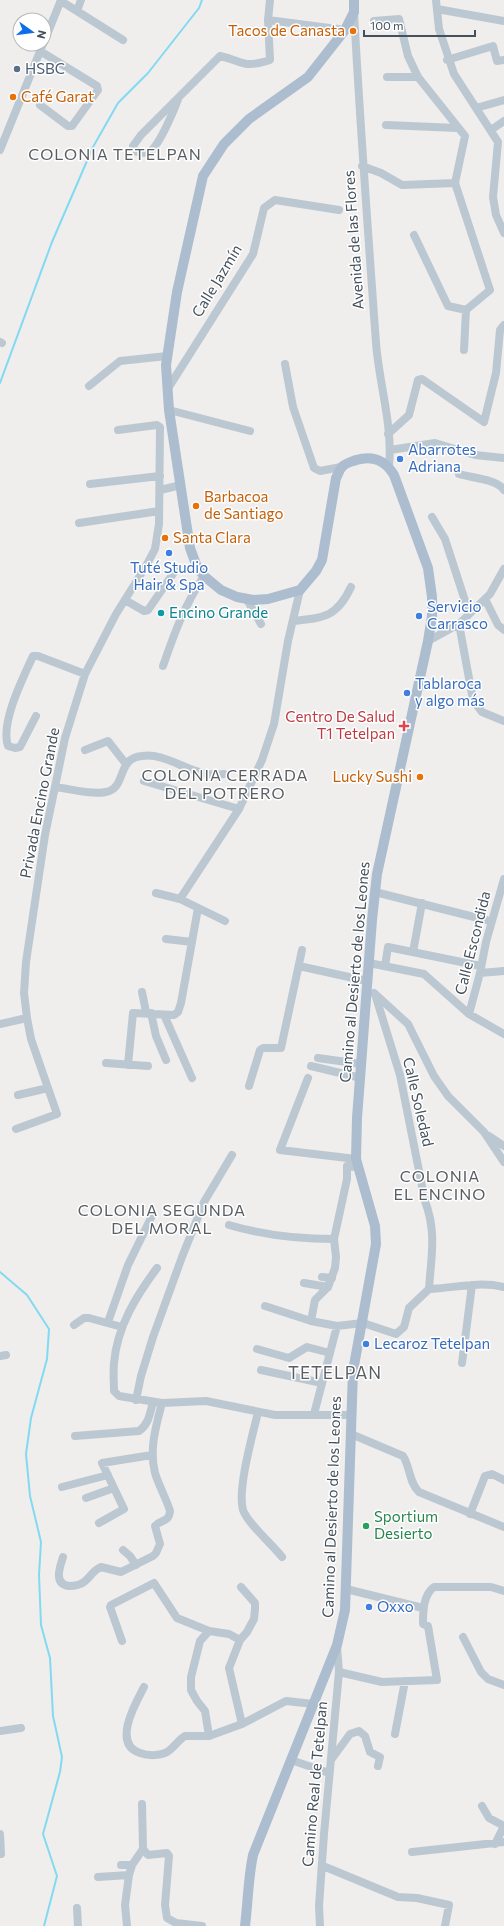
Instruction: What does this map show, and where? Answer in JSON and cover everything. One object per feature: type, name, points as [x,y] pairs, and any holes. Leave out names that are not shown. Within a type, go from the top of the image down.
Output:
[{"type":"main road","points":[[354,0],[354,12],[346,30],[308,77],[249,120],[224,144],[204,176],[177,292],[167,356],[167,390],[169,410],[190,548],[197,566],[204,576],[222,590],[237,597],[268,599],[300,590],[316,571],[322,560],[336,478],[341,467],[347,463],[363,458],[375,458],[389,466]]},
{"type":"main road","name":"Camino al Desierto de los Leones","points":[[245,1926],[248,1905],[248,1879],[253,1855],[337,1645],[342,1629],[346,1589],[353,1371],[363,1323],[376,1244],[375,1226],[357,1163],[357,1118],[361,1064],[370,988],[369,963],[375,892],[377,874],[428,642],[432,616],[432,597],[428,568],[389,466]]},
{"type":"street","points":[[52,21],[61,0],[123,40]]},
{"type":"street","points":[[77,11],[81,0]]},
{"type":"street","points":[[179,97],[169,122],[151,151],[145,153],[137,152],[133,146],[141,135],[179,97],[220,56],[243,64],[257,64],[270,60],[268,20],[270,0]]},
{"type":"street","points":[[436,0],[439,29],[447,60],[454,74],[500,144],[501,159],[493,197],[496,215],[504,233]]},
{"type":"street","points":[[437,9],[504,21]]},
{"type":"street","name":"Avenida de las Flores","points":[[354,12],[362,166],[378,363],[390,450],[389,466]]},
{"type":"street","points":[[374,21],[399,19],[408,56],[418,77],[457,128],[465,136],[455,184],[490,290],[466,310],[464,350]]},
{"type":"street","points":[[268,20],[346,30]]},
{"type":"street","points":[[447,60],[494,46],[497,61],[504,60]]},
{"type":"street","points":[[0,148],[39,52]]},
{"type":"street","points":[[40,105],[68,126],[72,126],[98,90],[97,86],[51,52]]},
{"type":"street","points":[[387,77],[418,77]]},
{"type":"street","points":[[476,108],[504,100]]},
{"type":"street","points":[[491,130],[504,121]]},
{"type":"street","points":[[386,125],[457,128]]},
{"type":"street","points":[[362,166],[381,173],[402,185],[455,184]]},
{"type":"street","name":"Calle Jazmín","points":[[167,390],[253,254],[264,208],[275,200],[338,210]]},
{"type":"street","points":[[414,235],[448,306],[466,310]]},
{"type":"street","points":[[388,434],[409,415],[418,380],[422,379],[484,422],[496,372],[500,330],[504,325]]},
{"type":"street","points":[[89,386],[120,361],[167,356]]},
{"type":"street","points":[[285,364],[291,401],[314,468],[320,471],[341,467]]},
{"type":"street","points":[[169,410],[250,431]]},
{"type":"street","name":"Privada Encino Grande","points":[[16,1129],[57,1114],[31,1039],[24,993],[26,962],[45,836],[65,738],[85,674],[125,600],[155,549],[160,511],[159,425],[118,430]]},
{"type":"street","points":[[390,450],[435,443],[475,455],[504,458]]},
{"type":"street","points":[[459,474],[502,486],[504,490]]},
{"type":"street","points":[[90,484],[160,476]]},
{"type":"street","points":[[160,490],[181,485]]},
{"type":"street","points":[[79,523],[160,511]]},
{"type":"street","points":[[432,518],[445,539],[469,613]]},
{"type":"street","points":[[125,600],[144,611],[148,610],[177,568]]},
{"type":"street","points":[[428,642],[459,624],[490,594],[504,569]]},
{"type":"street","points":[[163,666],[176,628],[188,601],[204,576]]},
{"type":"street","points":[[293,621],[319,618],[331,613],[343,603],[351,587]]},
{"type":"street","points":[[180,899],[239,809],[262,760],[274,724],[284,661],[300,590]]},
{"type":"street","points":[[246,598],[261,624]]},
{"type":"street","points":[[485,599],[498,625],[504,630]]},
{"type":"street","points":[[459,624],[473,700],[482,712],[504,721]]},
{"type":"street","points":[[36,716],[20,747],[15,748],[8,746],[4,739],[12,700],[33,656],[38,656],[85,674]]},
{"type":"street","points":[[85,750],[108,741],[126,764]]},
{"type":"street","points":[[55,787],[99,793],[108,792],[114,789],[126,764],[135,757],[144,755],[159,758],[200,773],[214,776],[224,774]]},
{"type":"street","points":[[144,781],[239,809]]},
{"type":"street","name":"Calle Escondida","points":[[469,1014],[481,969],[486,942],[504,879]]},
{"type":"street","points":[[375,892],[486,920]]},
{"type":"street","points":[[156,893],[180,899],[225,921]]},
{"type":"street","points":[[413,952],[422,903]]},
{"type":"street","points":[[128,1064],[132,1014],[148,1013],[174,1015],[178,1012],[198,908]]},
{"type":"street","points":[[166,939],[192,942]]},
{"type":"street","points":[[384,966],[388,947],[481,969],[504,971]]},
{"type":"street","points":[[250,1086],[260,1050],[263,1048],[281,1048],[302,950]]},
{"type":"street","points":[[369,963],[424,974],[469,1014],[504,1034]]},
{"type":"street","points":[[299,966],[370,988],[408,1024],[438,1081],[448,1096],[486,1135],[504,1162]]},
{"type":"street","name":"Calle Soledad","points":[[370,988],[400,1075],[425,1201],[432,1218],[433,1231],[429,1289]]},
{"type":"street","points":[[142,992],[156,1036],[166,1060]]},
{"type":"street","points":[[164,1015],[192,1078]]},
{"type":"street","points":[[0,1024],[27,1018]]},
{"type":"street","points":[[318,1058],[361,1064]]},
{"type":"street","points":[[106,1063],[148,1066]]},
{"type":"street","points":[[310,1066],[361,1078]]},
{"type":"street","points":[[308,1078],[280,1150],[357,1163]]},
{"type":"street","points":[[18,1095],[48,1088]]},
{"type":"street","points":[[486,1135],[504,1146]]},
{"type":"street","points":[[136,1400],[146,1357],[182,1257],[204,1202],[232,1155]]},
{"type":"street","points":[[315,1300],[328,1287],[332,1278],[336,1257],[334,1239],[347,1179],[347,1166],[357,1163]]},
{"type":"street","points":[[108,1322],[128,1264],[151,1218]]},
{"type":"street","points":[[229,1225],[266,1235],[334,1239]]},
{"type":"street","points":[[157,1268],[142,1289],[122,1327],[117,1341],[114,1363],[114,1391],[119,1396],[136,1400],[162,1403],[206,1401],[275,1414],[352,1415]]},
{"type":"street","points":[[322,1277],[332,1278]]},
{"type":"street","points":[[304,1283],[328,1287]]},
{"type":"street","points":[[265,1306],[312,1321],[337,1326],[363,1323],[396,1334],[404,1327],[409,1308],[429,1289],[483,1283],[504,1287]]},
{"type":"street","points":[[312,1321],[315,1300],[315,1285]]},
{"type":"street","points":[[462,1363],[472,1285]]},
{"type":"street","points":[[74,1325],[84,1318],[108,1322],[122,1327]]},
{"type":"street","points":[[314,1414],[337,1326]]},
{"type":"street","points":[[257,1349],[289,1358],[306,1347],[330,1353]]},
{"type":"street","points":[[261,1370],[322,1383]]},
{"type":"street","points":[[75,1436],[139,1431],[148,1421],[153,1402]]},
{"type":"street","points":[[63,1557],[58,1578],[60,1582],[66,1586],[84,1583],[101,1567],[118,1573],[136,1565],[156,1553],[160,1544],[155,1526],[166,1521],[169,1517],[170,1511],[156,1474],[152,1456],[153,1440],[162,1403]]},
{"type":"street","points":[[258,1412],[246,1468],[244,1510],[253,1525],[272,1543],[282,1557]]},
{"type":"street","points":[[351,1434],[403,1456],[414,1487],[419,1492],[504,1527]]},
{"type":"street","points":[[99,1523],[124,1510],[102,1464],[103,1462],[152,1456]]},
{"type":"street","points":[[470,1514],[485,1476],[492,1474],[504,1480]]},
{"type":"street","points":[[62,1487],[108,1475]]},
{"type":"street","points":[[86,1498],[114,1488]]},
{"type":"street","points":[[123,1550],[130,1556],[136,1565]]},
{"type":"street","points":[[122,1641],[110,1607],[111,1604],[154,1583],[177,1618],[209,1631],[229,1634],[240,1640]]},
{"type":"street","points":[[241,1587],[255,1603],[256,1609],[250,1625],[240,1640],[229,1668],[242,1724]]},
{"type":"street","points":[[339,1672],[382,1682],[437,1680],[428,1626],[423,1624],[423,1608],[428,1592],[434,1587],[491,1588],[504,1591]]},
{"type":"street","points":[[346,1589],[423,1608]]},
{"type":"street","points":[[209,1631],[200,1641],[190,1677],[191,1690],[197,1701],[205,1710],[209,1736]]},
{"type":"street","points":[[463,1637],[481,1672],[488,1679],[504,1684]]},
{"type":"street","name":"Camino Real de Tetelpan","points":[[320,1926],[319,1906],[330,1760],[339,1672],[337,1645]]},
{"type":"street","points":[[395,1734],[406,1681]]},
{"type":"street","points":[[144,1687],[133,1708],[127,1729],[128,1744],[133,1751],[146,1755],[168,1752],[185,1736],[209,1736],[242,1724],[286,1701],[314,1704]]},
{"type":"street","points":[[0,1731],[20,1728]]},
{"type":"street","points":[[330,1760],[350,1734],[359,1731],[365,1736],[370,1752],[380,1757],[378,1766]]},
{"type":"street","points":[[291,1760],[329,1773]]},
{"type":"street","points":[[127,1926],[125,1905],[129,1876],[132,1865],[143,1849],[142,1804]]},
{"type":"street","points":[[482,1806],[489,1818],[504,1826],[495,1844]]},
{"type":"street","points":[[0,1834],[1,1854]]},
{"type":"street","points":[[412,1852],[504,1842]]},
{"type":"street","points":[[143,1849],[148,1855],[167,1853],[169,1856],[165,1905],[167,1918],[176,1923],[202,1926]]},
{"type":"street","points":[[121,1865],[132,1865]]},
{"type":"street","points":[[323,1866],[398,1897],[417,1898],[450,1905],[445,1926]]},
{"type":"street","points":[[98,1877],[129,1876]]},
{"type":"street","points":[[77,1908],[78,1926]]},
{"type":"waterway","points":[[0,383],[52,242],[93,147],[118,103],[148,73],[199,8],[202,0]]},
{"type":"waterway","points":[[0,1272],[27,1295],[49,1329],[47,1359],[31,1418],[26,1454],[30,1496],[41,1542],[39,1575],[41,1625],[50,1658],[53,1716],[62,1757],[60,1772],[43,1834],[57,1876],[44,1926]]},
{"type":"place","name":"Tacos de Canasta","points":[[353,31]]},
{"type":"place","name":"HSBC","points":[[17,69]]},
{"type":"place","name":"Café Garat","points":[[13,97]]},
{"type":"place","name":"Abarrotes Adriana","points":[[400,459]]},
{"type":"place","name":"Barbacoa de Santiago","points":[[196,506]]},
{"type":"place","name":"Santa Clara","points":[[165,538]]},
{"type":"place","name":"Tuté Studio Hair & Spa","points":[[169,553]]},
{"type":"place","name":"Encino Grande","points":[[161,613]]},
{"type":"place","name":"Servicio Carrasco","points":[[419,616]]},
{"type":"place","name":"Tablaroca y algo más","points":[[407,693]]},
{"type":"place","name":"Centro De Salud T1 Tetelpan","points":[[404,726]]},
{"type":"place","name":"Lucky Sushi","points":[[420,777]]},
{"type":"place","name":"Lecaroz Tetelpan","points":[[366,1344]]},
{"type":"place","name":"Sportium Desierto","points":[[366,1526]]},
{"type":"place","name":"Oxxo","points":[[369,1607]]},
{"type":"district","name":"COLONIA TETELPAN","points":[[115,154]]},
{"type":"district","name":"COLONIA CERRADA DEL POTRERO","points":[[225,784]]},
{"type":"district","name":"COLONIA EL ENCINO","points":[[440,1185]]},
{"type":"district","name":"COLONIA SEGUNDA DEL MORAL","points":[[162,1219]]},
{"type":"district","name":"TETELPAN","points":[[335,1373]]}]
